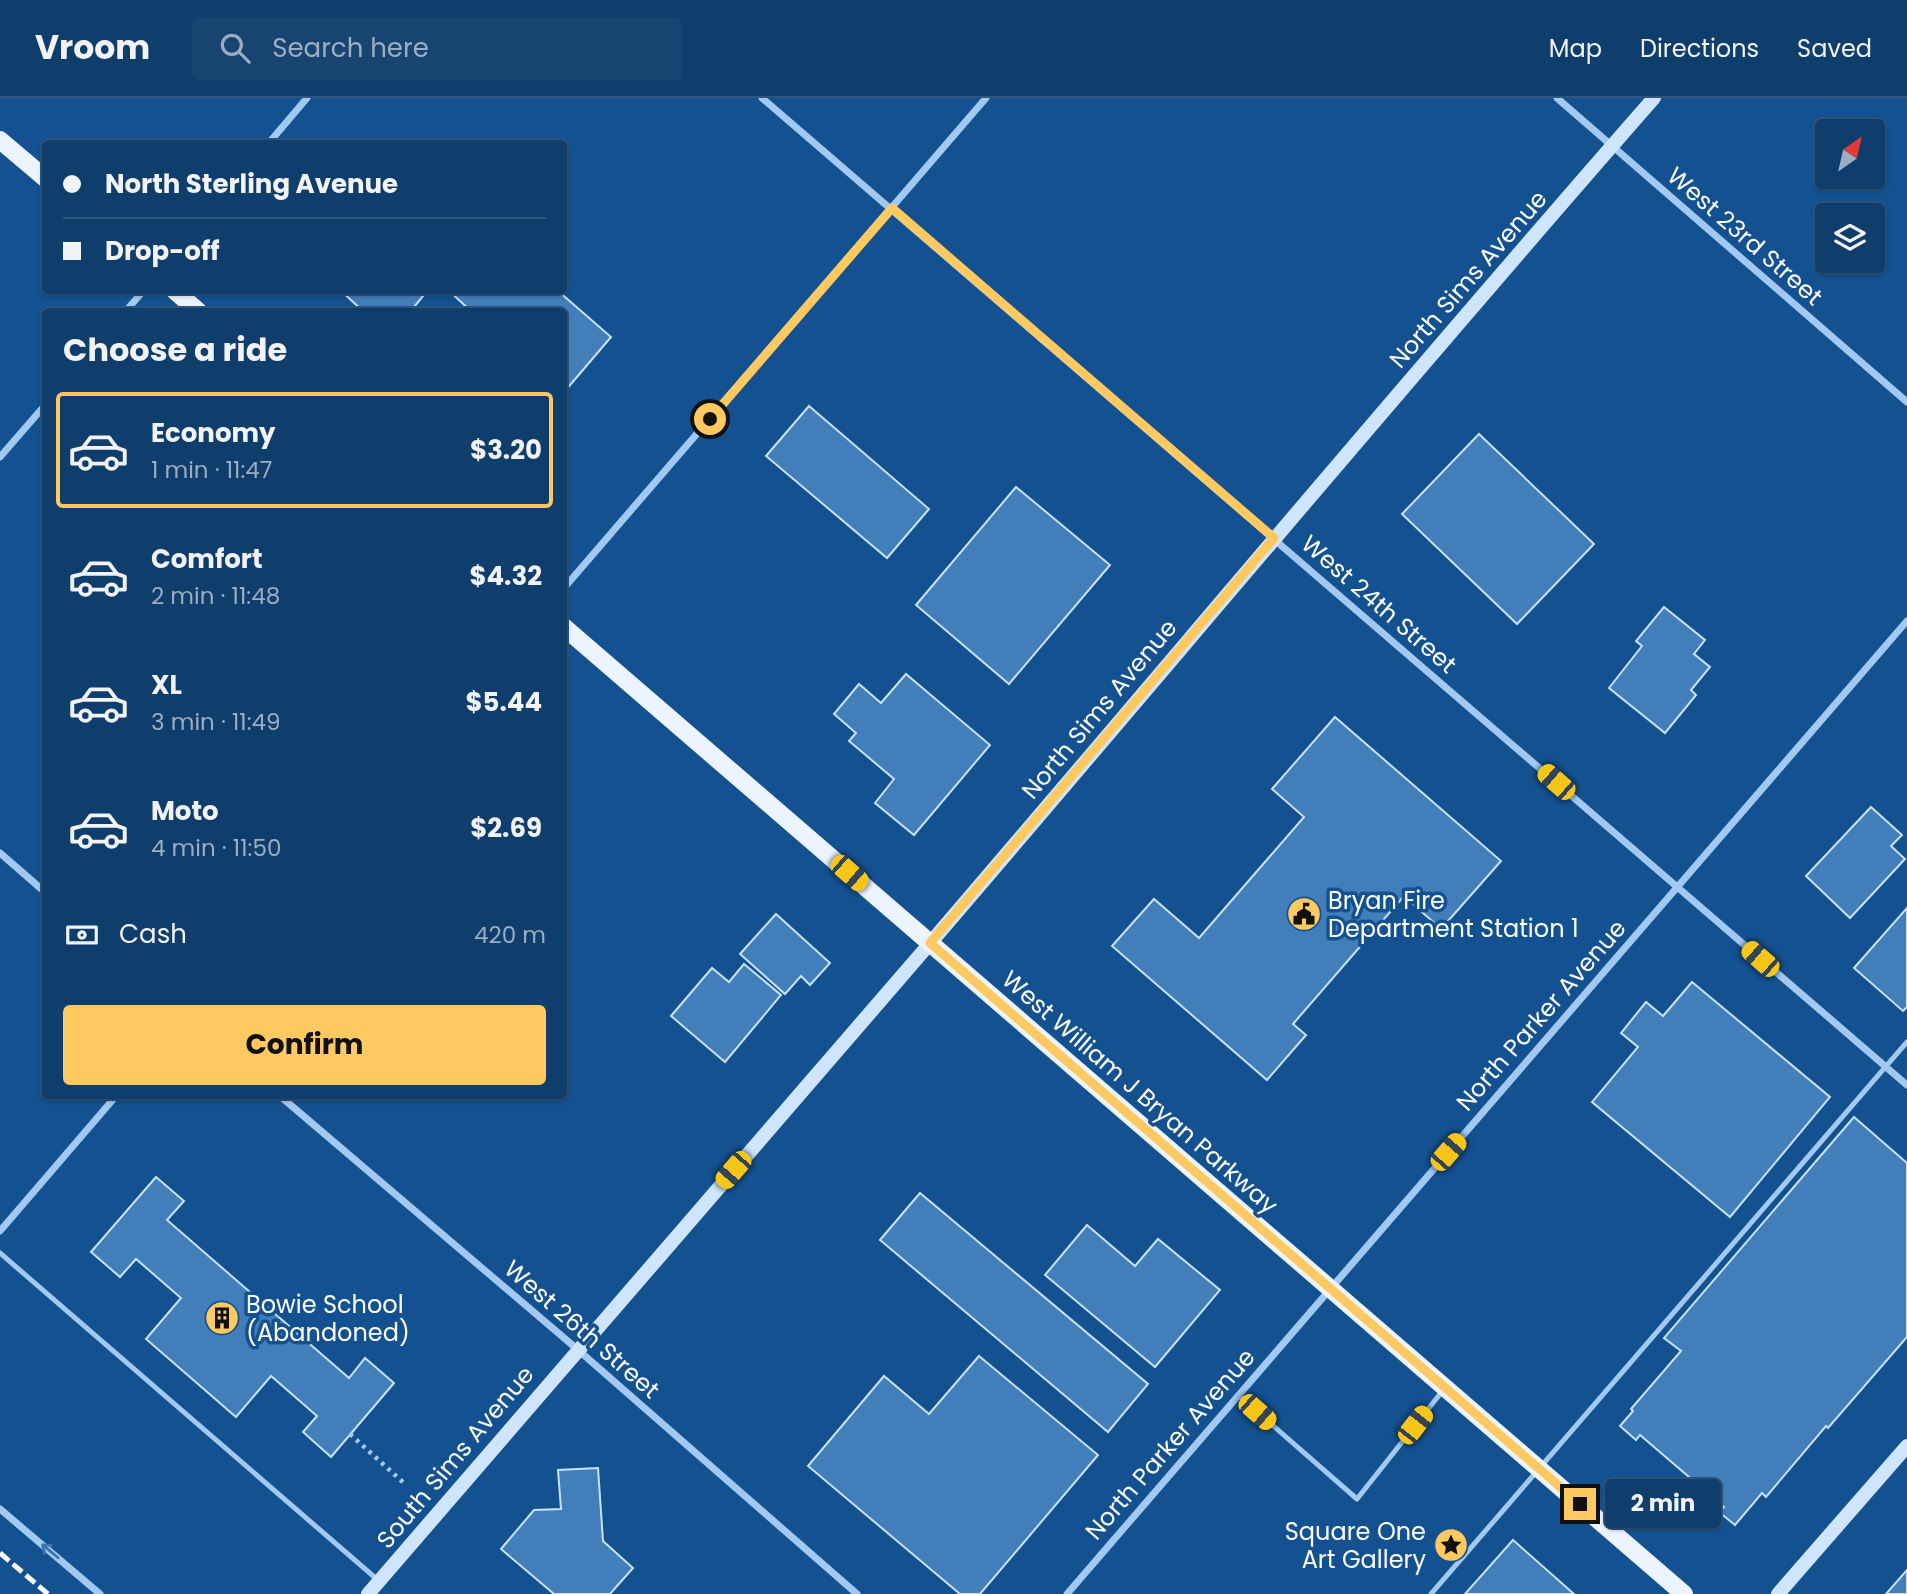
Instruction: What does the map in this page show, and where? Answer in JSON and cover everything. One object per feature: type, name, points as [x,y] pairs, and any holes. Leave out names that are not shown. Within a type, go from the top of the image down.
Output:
[{"type":"main road","points":[[0,140],[42,176]]},
{"type":"main road","points":[[179,294],[194,308]]},
{"type":"main road","name":"West William J Bryan Parkway","points":[[567,630],[1684,1594]]},
{"type":"street","points":[[271,140],[307,98]]},
{"type":"street","name":"West 24th Street","points":[[762,98],[1907,1086]]},
{"type":"street","points":[[567,585],[986,98]]},
{"type":"street","name":"West 23rd Street","points":[[1558,98],[1907,402]]},
{"type":"street","name":"North Sims Avenue","points":[[577,1349],[930,943],[1274,538],[1654,98]]},
{"type":"street","points":[[128,308],[141,294]]},
{"type":"street","points":[[0,457],[42,409]]},
{"type":"street","name":"North Parker Avenue","points":[[1067,1594],[1907,621]]},
{"type":"street","points":[[0,853],[42,890]]},
{"type":"street","points":[[0,1231],[113,1099]]},
{"type":"street","name":"West 26th Street","points":[[284,1099],[577,1349],[857,1594]]},
{"type":"street","name":"South Sims Avenue","points":[[368,1594],[577,1349]]},
{"type":"street","points":[[1779,1594],[1907,1446]]},
{"type":"street","points":[[0,1508],[100,1594]]},
{"type":"lane","points":[[1432,1594],[1907,1042]]},
{"type":"lane","points":[[0,1253],[380,1581]]},
{"type":"lane","points":[[1237,1395],[1357,1499],[1444,1389]]},
{"type":"path","points":[[350,1434],[406,1485]]},
{"type":"building","points":[[344,294],[425,294],[413,308],[360,308]]},
{"type":"building","points":[[452,294],[562,294],[611,337],[567,389],[567,308],[468,308]]},
{"type":"building","points":[[809,406],[929,509],[887,558],[766,456]]},
{"type":"building","points":[[1479,434],[1594,544],[1517,624],[1402,514]]},
{"type":"building","points":[[1016,487],[1110,565],[1009,684],[916,605]]},
{"type":"building","points":[[1664,607],[1705,640],[1694,654],[1710,667],[1691,690],[1696,695],[1665,733],[1609,688],[1642,646],[1636,641]]},
{"type":"building","points":[[906,674],[990,745],[914,835],[875,803],[894,779],[849,741],[856,733],[834,714],[859,684],[881,703]]},
{"type":"building","name":"Bryan Fire Department Station 1","points":[[1335,717],[1501,861],[1441,929],[1404,896],[1293,1024],[1306,1035],[1267,1080],[1112,946],[1154,899],[1199,938],[1304,817],[1272,789]]},
{"type":"building","points":[[1871,807],[1902,835],[1891,846],[1905,859],[1850,918],[1806,876]]},
{"type":"building","points":[[1907,908],[1907,1007],[1903,1011],[1854,968]]},
{"type":"building","points":[[776,914],[830,963],[810,985],[801,976],[785,994],[740,954]]},
{"type":"building","points":[[744,964],[781,995],[725,1062],[671,1016],[712,968],[729,982]]},
{"type":"building","points":[[1692,982],[1830,1097],[1730,1217],[1592,1102],[1638,1047],[1621,1033],[1646,1002],[1663,1016]]},
{"type":"building","points":[[1854,1117],[1907,1163],[1907,1337],[1766,1497],[1762,1493],[1735,1525],[1719,1512],[1724,1507],[1640,1435],[1636,1440],[1620,1426],[1633,1411],[1631,1409],[1681,1351],[1664,1338]]},
{"type":"building","name":"Bowie School (Abandoned)","points":[[156,1177],[184,1201],[167,1220],[349,1378],[365,1358],[394,1383],[331,1457],[303,1432],[317,1416],[271,1376],[236,1417],[146,1339],[181,1298],[136,1259],[120,1277],[91,1252]]},
{"type":"building","points":[[920,1193],[1148,1384],[1108,1432],[880,1240]]},
{"type":"building","points":[[1087,1225],[1135,1266],[1158,1239],[1220,1290],[1155,1367],[1045,1275]]},
{"type":"building","points":[[979,1356],[1098,1455],[980,1594],[960,1594],[808,1466],[884,1376],[929,1414]]},
{"type":"building","points":[[598,1468],[603,1541],[633,1568],[610,1594],[554,1594],[501,1549],[534,1510],[561,1509],[558,1470]]},
{"type":"building","points":[[1513,1540],[1574,1594],[1465,1594]]},
{"type":"building","points":[[1907,1570],[1907,1594],[1886,1594]]},
{"type":"railway","points":[[0,1553],[48,1594]]},
{"type":"place","name":"Bryan Fire Department Station 1","points":[[1304,914]]},
{"type":"place","name":"Bowie School (Abandoned)","points":[[222,1318]]},
{"type":"place","name":"Square One Art Gallery","points":[[1451,1545]]},
{"type":"route","points":[[710,419],[892,208],[1274,538],[930,943],[1580,1504]]}]
